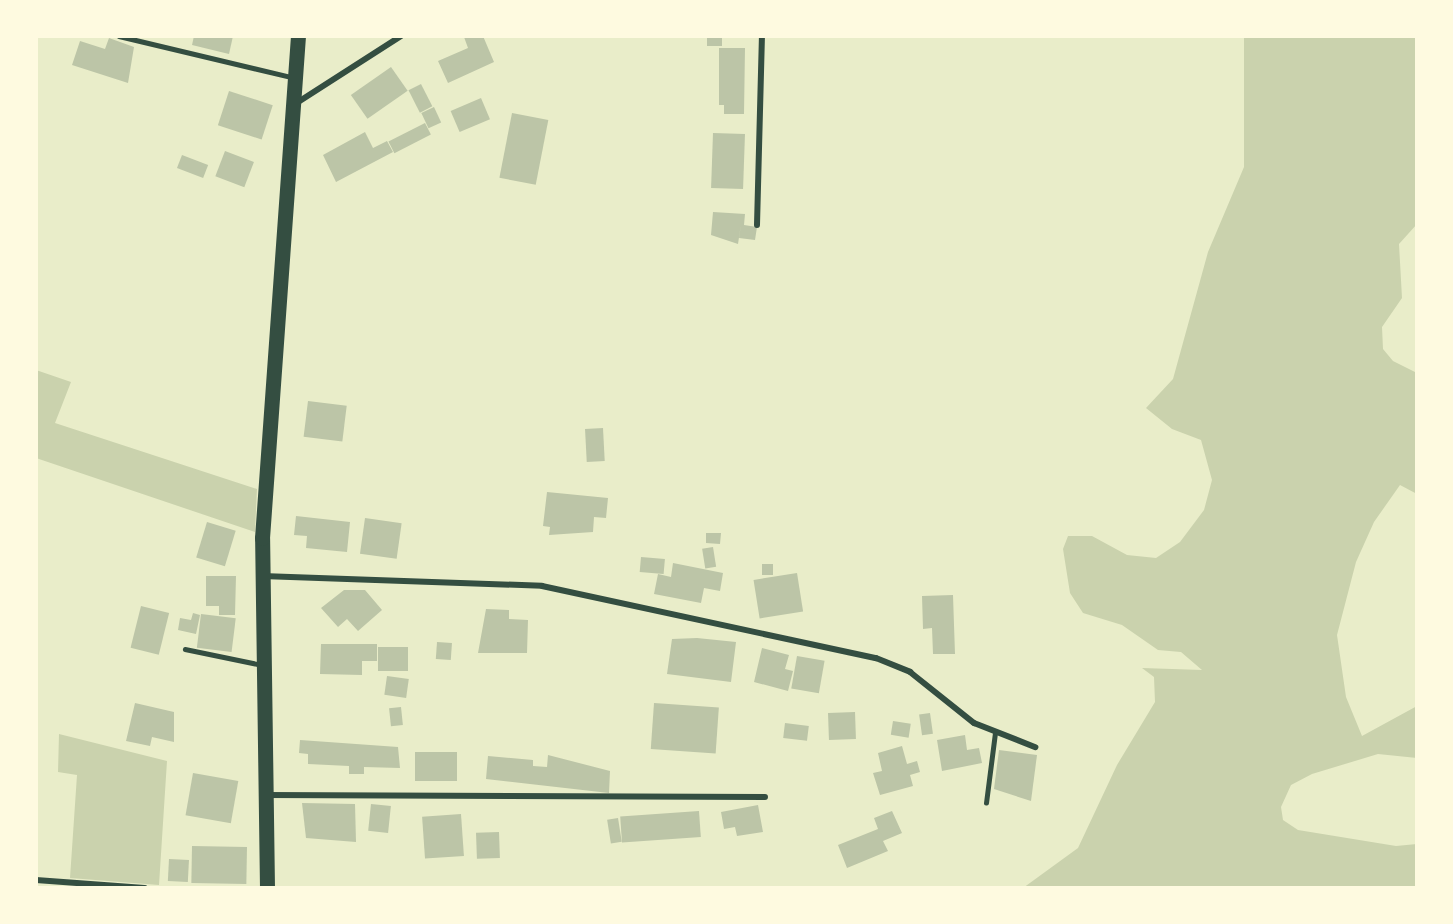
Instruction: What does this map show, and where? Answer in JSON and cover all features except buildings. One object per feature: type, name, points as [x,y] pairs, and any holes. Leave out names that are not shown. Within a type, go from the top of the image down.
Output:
[{"type":"main road","points":[[267,888],[262,576],[298,36]]},
{"type":"street","points":[[293,105],[401,36]]},
{"type":"street","points":[[758,225],[762,36]]},
{"type":"street","points":[[262,576],[554,589],[876,658],[910,672],[972,722],[1035,747]]},
{"type":"street","points":[[265,795],[765,797]]},
{"type":"street","points":[[36,880],[146,888]]},
{"type":"lane","points":[[119,36],[294,78]]},
{"type":"lane","points":[[185,649],[263,665]]},
{"type":"lane","points":[[986,803],[995,733]]},
{"type":"green space","points":[[1244,36],[1417,36],[1417,224],[1399,244],[1402,298],[1382,327],[1383,349],[1393,361],[1417,373],[1417,494],[1400,485],[1374,522],[1356,562],[1337,635],[1346,697],[1362,736],[1417,706],[1417,758],[1378,754],[1312,774],[1291,785],[1281,807],[1283,820],[1298,830],[1396,846],[1417,844],[1417,888],[1023,888],[1078,848],[1117,765],[1155,702],[1154,677],[1142,668],[1202,670],[1181,652],[1158,650],[1122,625],[1083,613],[1070,593],[1063,549],[1068,536],[1092,536],[1127,555],[1156,558],[1180,542],[1204,510],[1212,480],[1201,440],[1172,429],[1146,408],[1173,379],[1208,252],[1244,167]]},
{"type":"green space","points":[[36,370],[71,382],[55,423],[257,489],[255,532],[36,458]]},
{"type":"green space","points":[[59,734],[167,761],[159,885],[70,878],[77,775],[58,772]]}]
